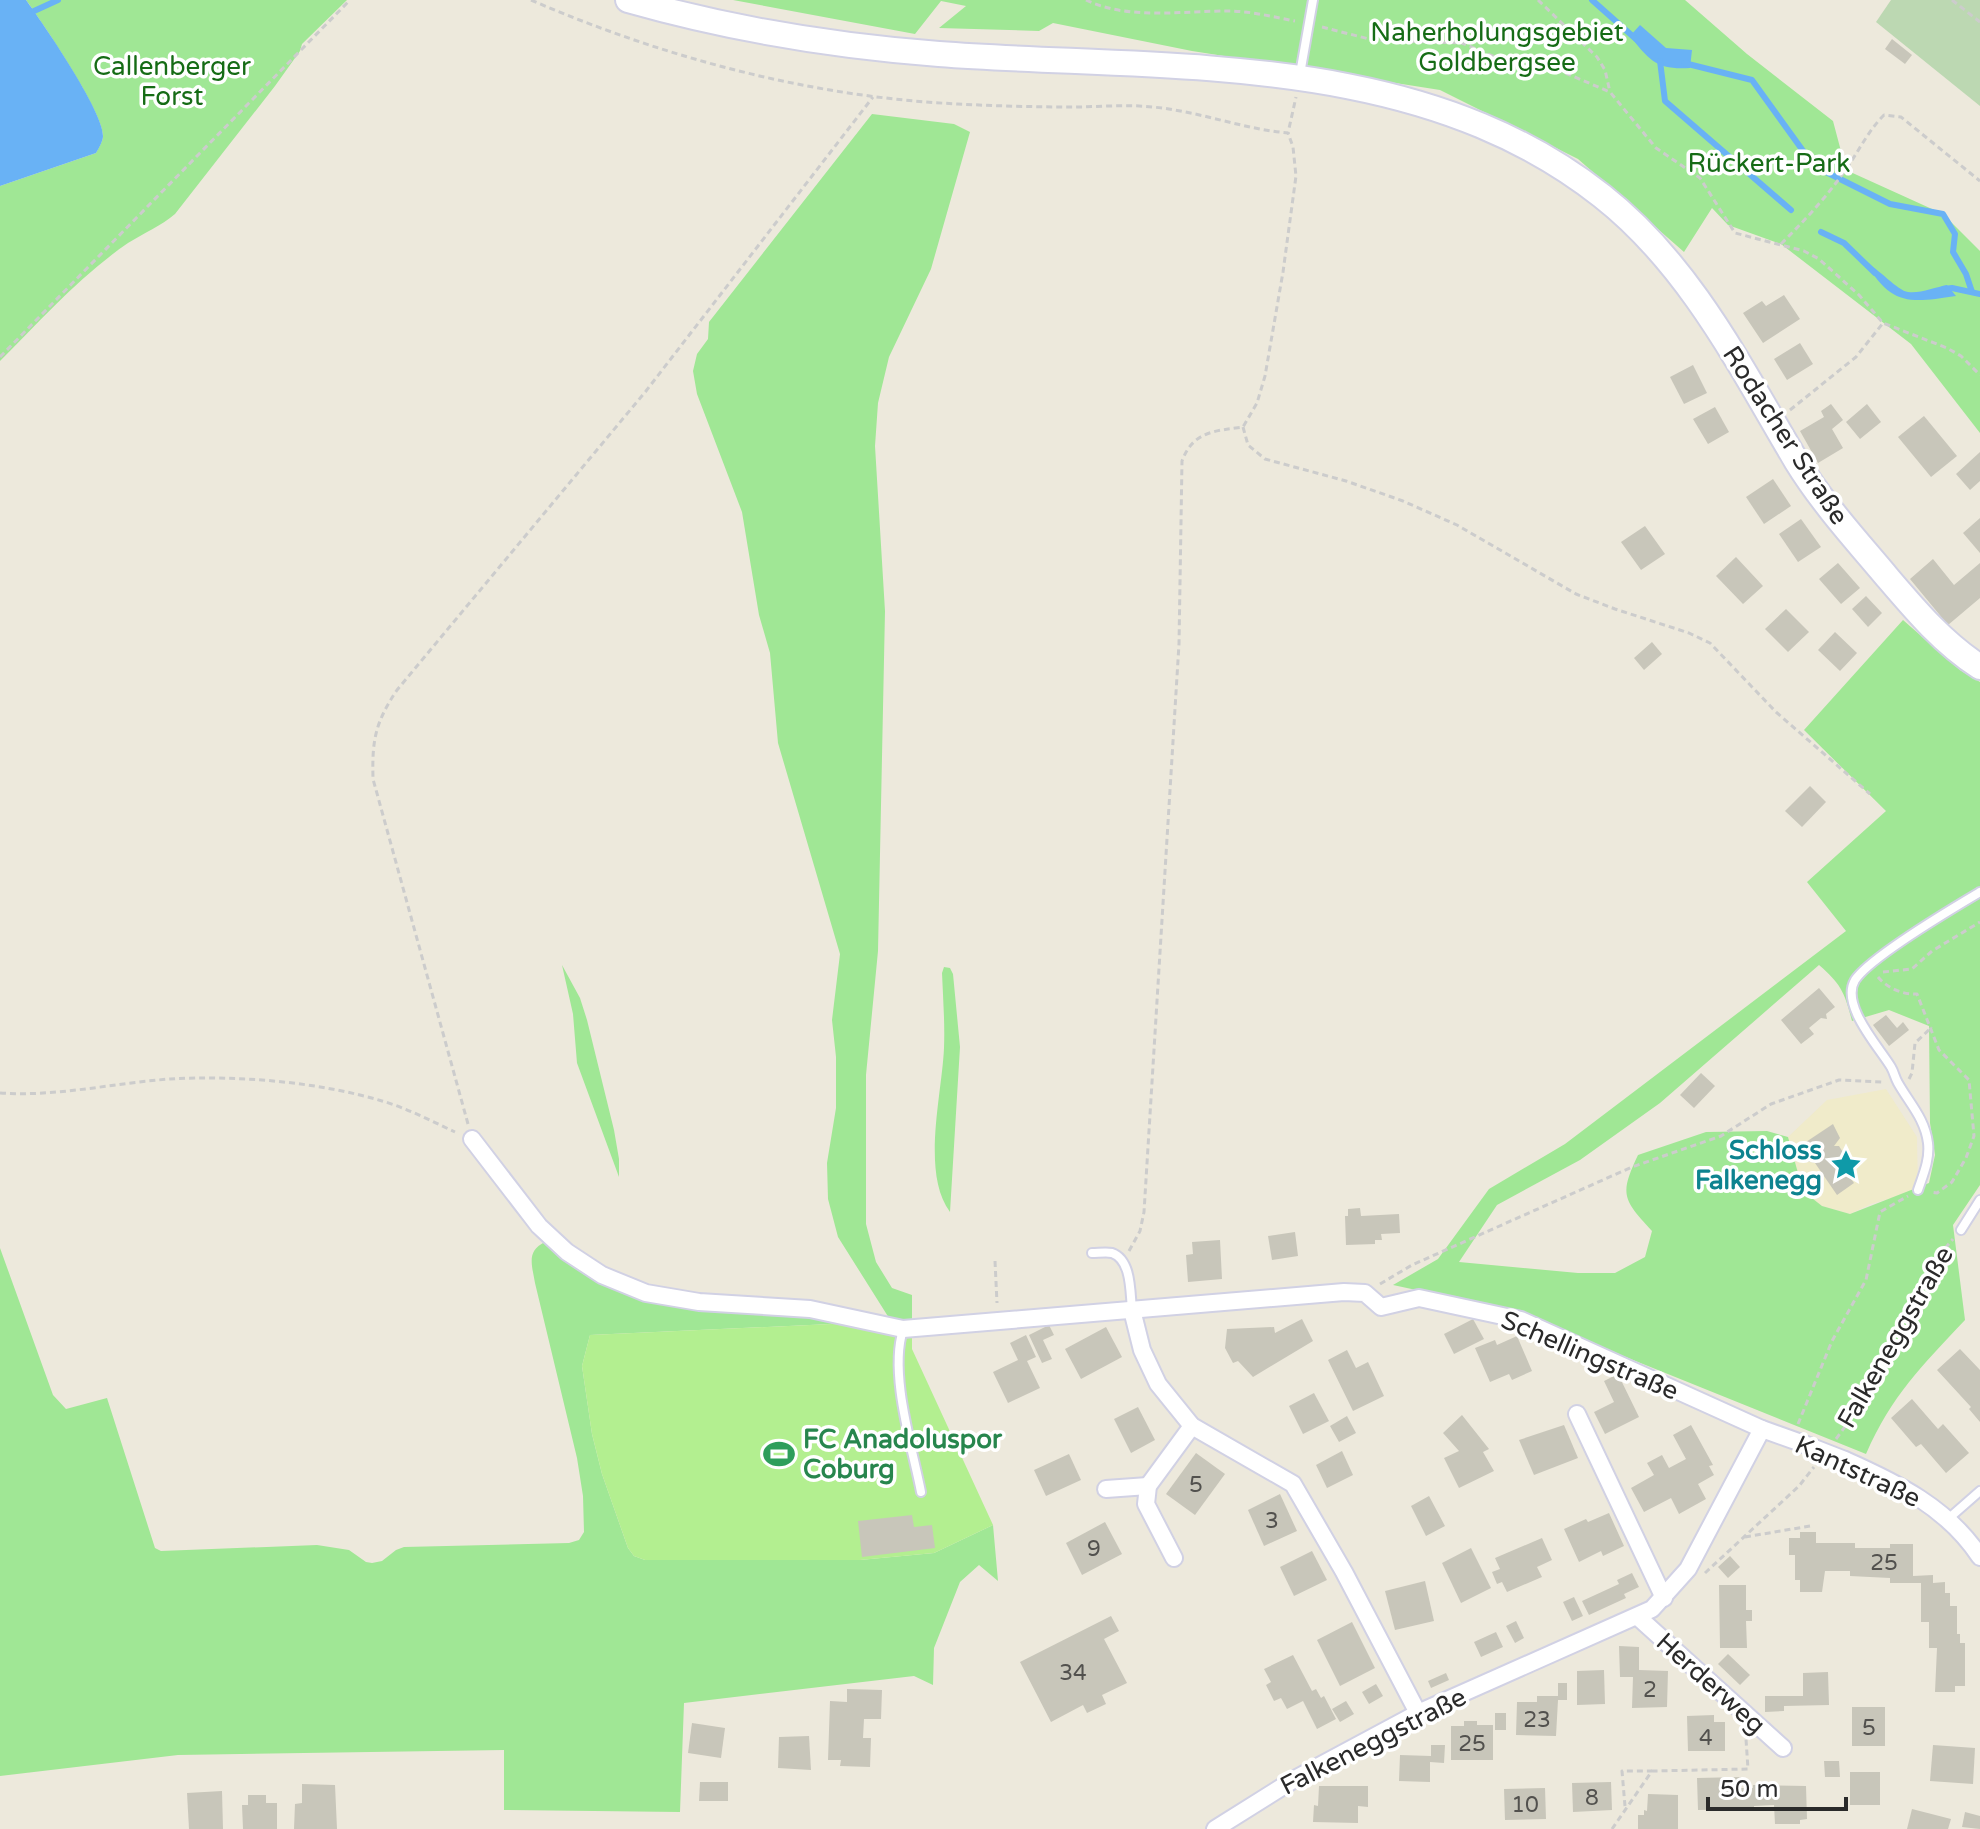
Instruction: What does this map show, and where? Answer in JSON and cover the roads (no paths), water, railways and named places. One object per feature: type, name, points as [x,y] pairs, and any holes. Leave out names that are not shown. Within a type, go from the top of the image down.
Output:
[{"type":"street","name":"Rodacher Straße","points":[[628,0],[693,19],[757,32],[877,49],[1180,65],[1300,77],[1410,101],[1510,138],[1562,167],[1603,196],[1643,232],[1670,262],[1693,291],[1800,466],[1839,521],[1926,623],[1958,653],[1980,667]]},
{"type":"street","name":"Schellingstraße","points":[[472,1139],[539,1226],[567,1252],[602,1275],[646,1293],[699,1302],[810,1309],[903,1329],[1344,1292],[1365,1293],[1381,1307],[1419,1298],[1521,1320],[1762,1429]]},
{"type":"street","points":[[1132,1310],[1142,1350],[1158,1384],[1192,1426],[1293,1484],[1344,1572],[1418,1713]]},
{"type":"street","points":[[1577,1414],[1664,1598]]},
{"type":"street","points":[[1174,1558],[1146,1504],[1148,1486],[1192,1426]]},
{"type":"street","name":"Kantstraße","points":[[1762,1429],[1845,1460],[1914,1493],[1948,1519],[1980,1557]]},
{"type":"street","name":"Falkeneggstraße","points":[[1215,1829],[1293,1780],[1418,1713],[1638,1617],[1664,1598],[1688,1569],[1762,1429]]},
{"type":"street","points":[[1106,1489],[1148,1486]]},
{"type":"street","name":"Herderweg","points":[[1638,1617],[1783,1748]]},
{"type":"lane","points":[[1300,77],[1313,0]]},
{"type":"lane","points":[[1918,1190],[1926,1167],[1928,1144],[1921,1117],[1862,1026],[1851,992],[1856,980],[1882,956],[1980,892]]},
{"type":"lane","name":"Falkeneggstraße","points":[[1961,1230],[1980,1200]]},
{"type":"lane","points":[[1092,1253],[1112,1253],[1123,1261],[1132,1310]]},
{"type":"lane","points":[[903,1329],[897,1346],[899,1377],[921,1492]]},
{"type":"lane","points":[[1948,1519],[1980,1491]]},
{"type":"water","points":[[0,0],[26,0],[83,88],[101,124],[103,136],[96,153],[0,186]]},
{"type":"water","points":[[1640,25],[1666,48],[1692,50],[1690,68],[1670,67],[1649,58],[1630,36]]},
{"type":"water","points":[[1865,262],[1904,291],[1917,292],[1947,285],[1956,296],[1926,300],[1903,298],[1884,287]]},
{"type":"waterway","points":[[34,11],[58,0]]},
{"type":"waterway","points":[[1592,0],[1637,40]]},
{"type":"waterway","points":[[1660,61],[1665,101],[1791,210]]},
{"type":"waterway","points":[[1684,63],[1752,80],[1814,166],[1890,204],[1943,214],[1955,234],[1953,252],[1972,292]]},
{"type":"waterway","points":[[1821,232],[1844,243],[1875,273]]},
{"type":"waterway","points":[[1944,289],[1980,294]]},
{"type":"place","name":"Schloss Falkenegg","points":[[1846,1165]]},
{"type":"place","name":"FC Anadoluspor Coburg","points":[[779,1454]]},
{"type":"park label","name":"Naherholungsgebiet Goldbergsee","points":[[1497,47]]},
{"type":"park label","name":"Callenberger Forst","points":[[172,81]]},
{"type":"park label","name":"Rückert-Park","points":[[1769,163]]}]
